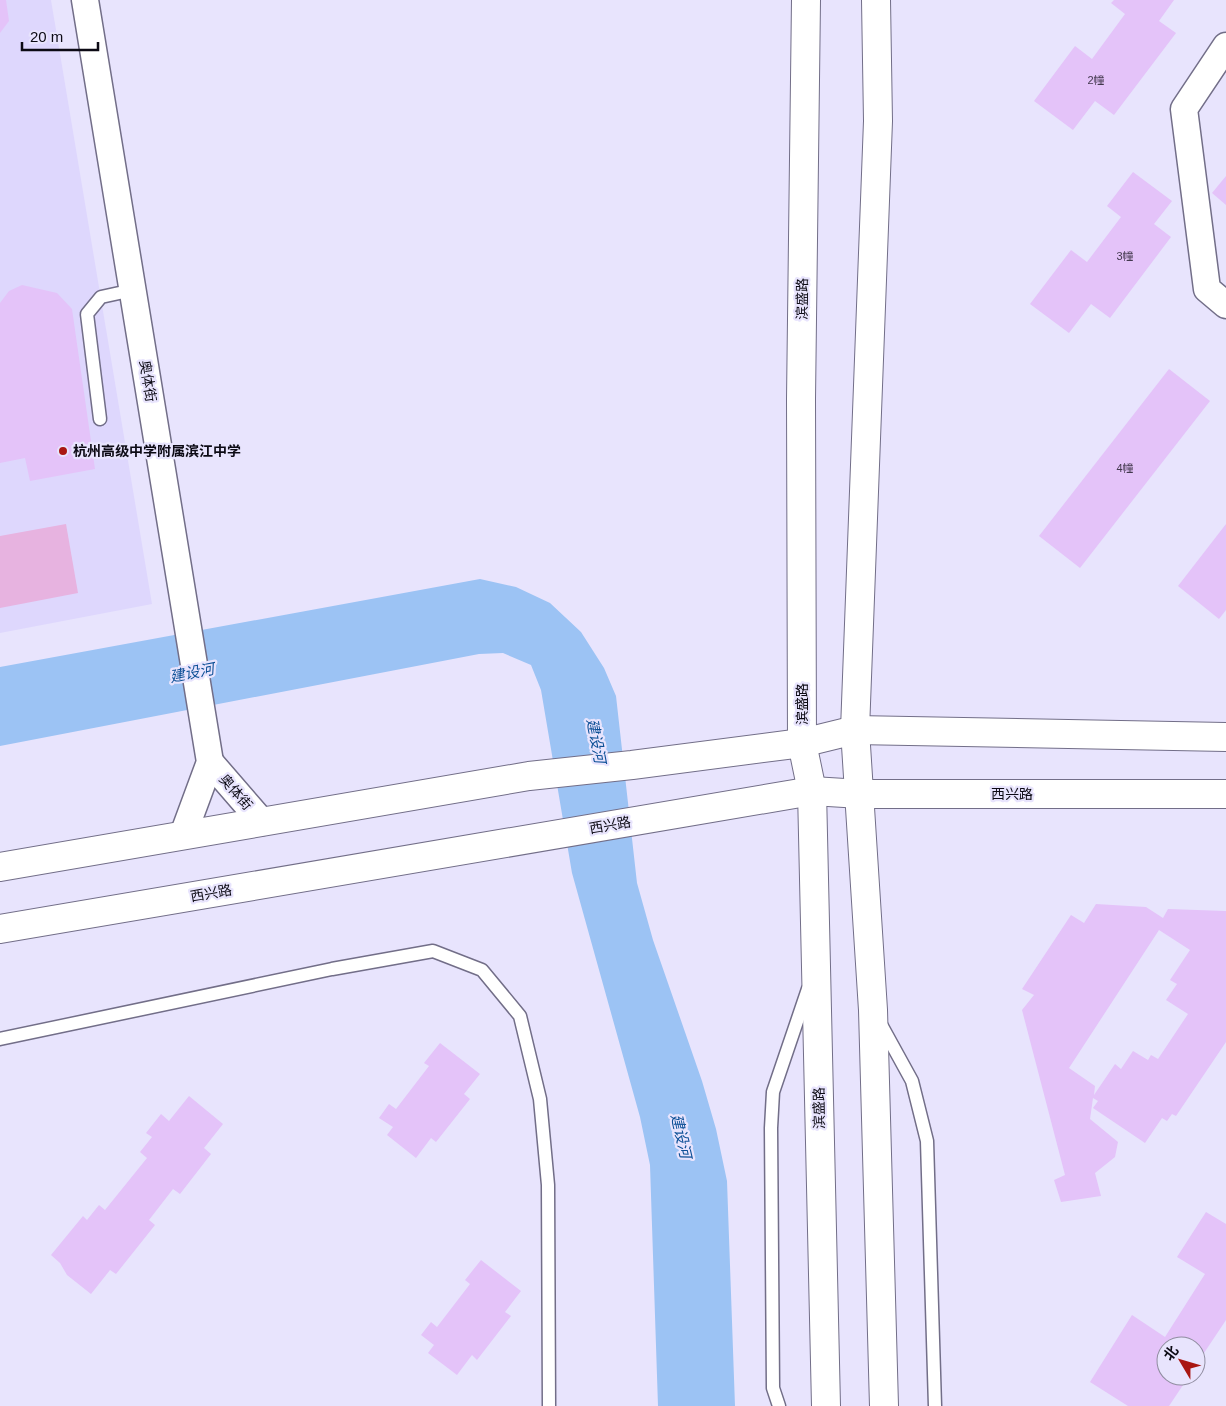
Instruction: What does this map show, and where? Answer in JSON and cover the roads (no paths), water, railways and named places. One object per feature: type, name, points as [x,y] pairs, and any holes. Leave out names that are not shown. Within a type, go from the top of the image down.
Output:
[{"type":"main road","name":"滨盛路","points":[[806,0],[801,399],[802,743],[812,791],[826,1406]]},
{"type":"main road","points":[[876,0],[878,131],[856,730],[873,1010],[884,1406]]},
{"type":"main road","points":[[0,867],[529,776],[802,743],[856,730],[1226,737]]},
{"type":"main road","name":"西兴路","points":[[0,929],[812,791],[861,794],[1226,794]]},
{"type":"street","name":"奥体街","points":[[85,0],[210,762],[183,835]]},
{"type":"street","points":[[1226,46],[1184,109],[1206,289],[1226,305]]},
{"type":"street","name":"奥体街","points":[[210,762],[262,822]]},
{"type":"lane","points":[[100,419],[87,314],[101,297],[133,290]]},
{"type":"lane","points":[[0,1039],[322,971],[433,951],[482,970],[520,1016],[540,1099],[548,1185],[549,1406]]},
{"type":"lane","points":[[779,1406],[773,1388],[771,1128],[773,1092],[816,968]]},
{"type":"lane","points":[[873,1010],[912,1081],[927,1141],[935,1406]]},
{"type":"water","name":"建设河","points":[[480,579],[516,587],[550,603],[581,632],[604,668],[616,696],[637,883],[653,940],[702,1081],[716,1129],[727,1181],[735,1406],[658,1406],[650,1165],[640,1117],[572,873],[541,690],[531,665],[503,653],[479,654],[0,746],[0,667]]},
{"type":"place","name":"杭州高级中学附属滨江中学","points":[[63,451]]}]
